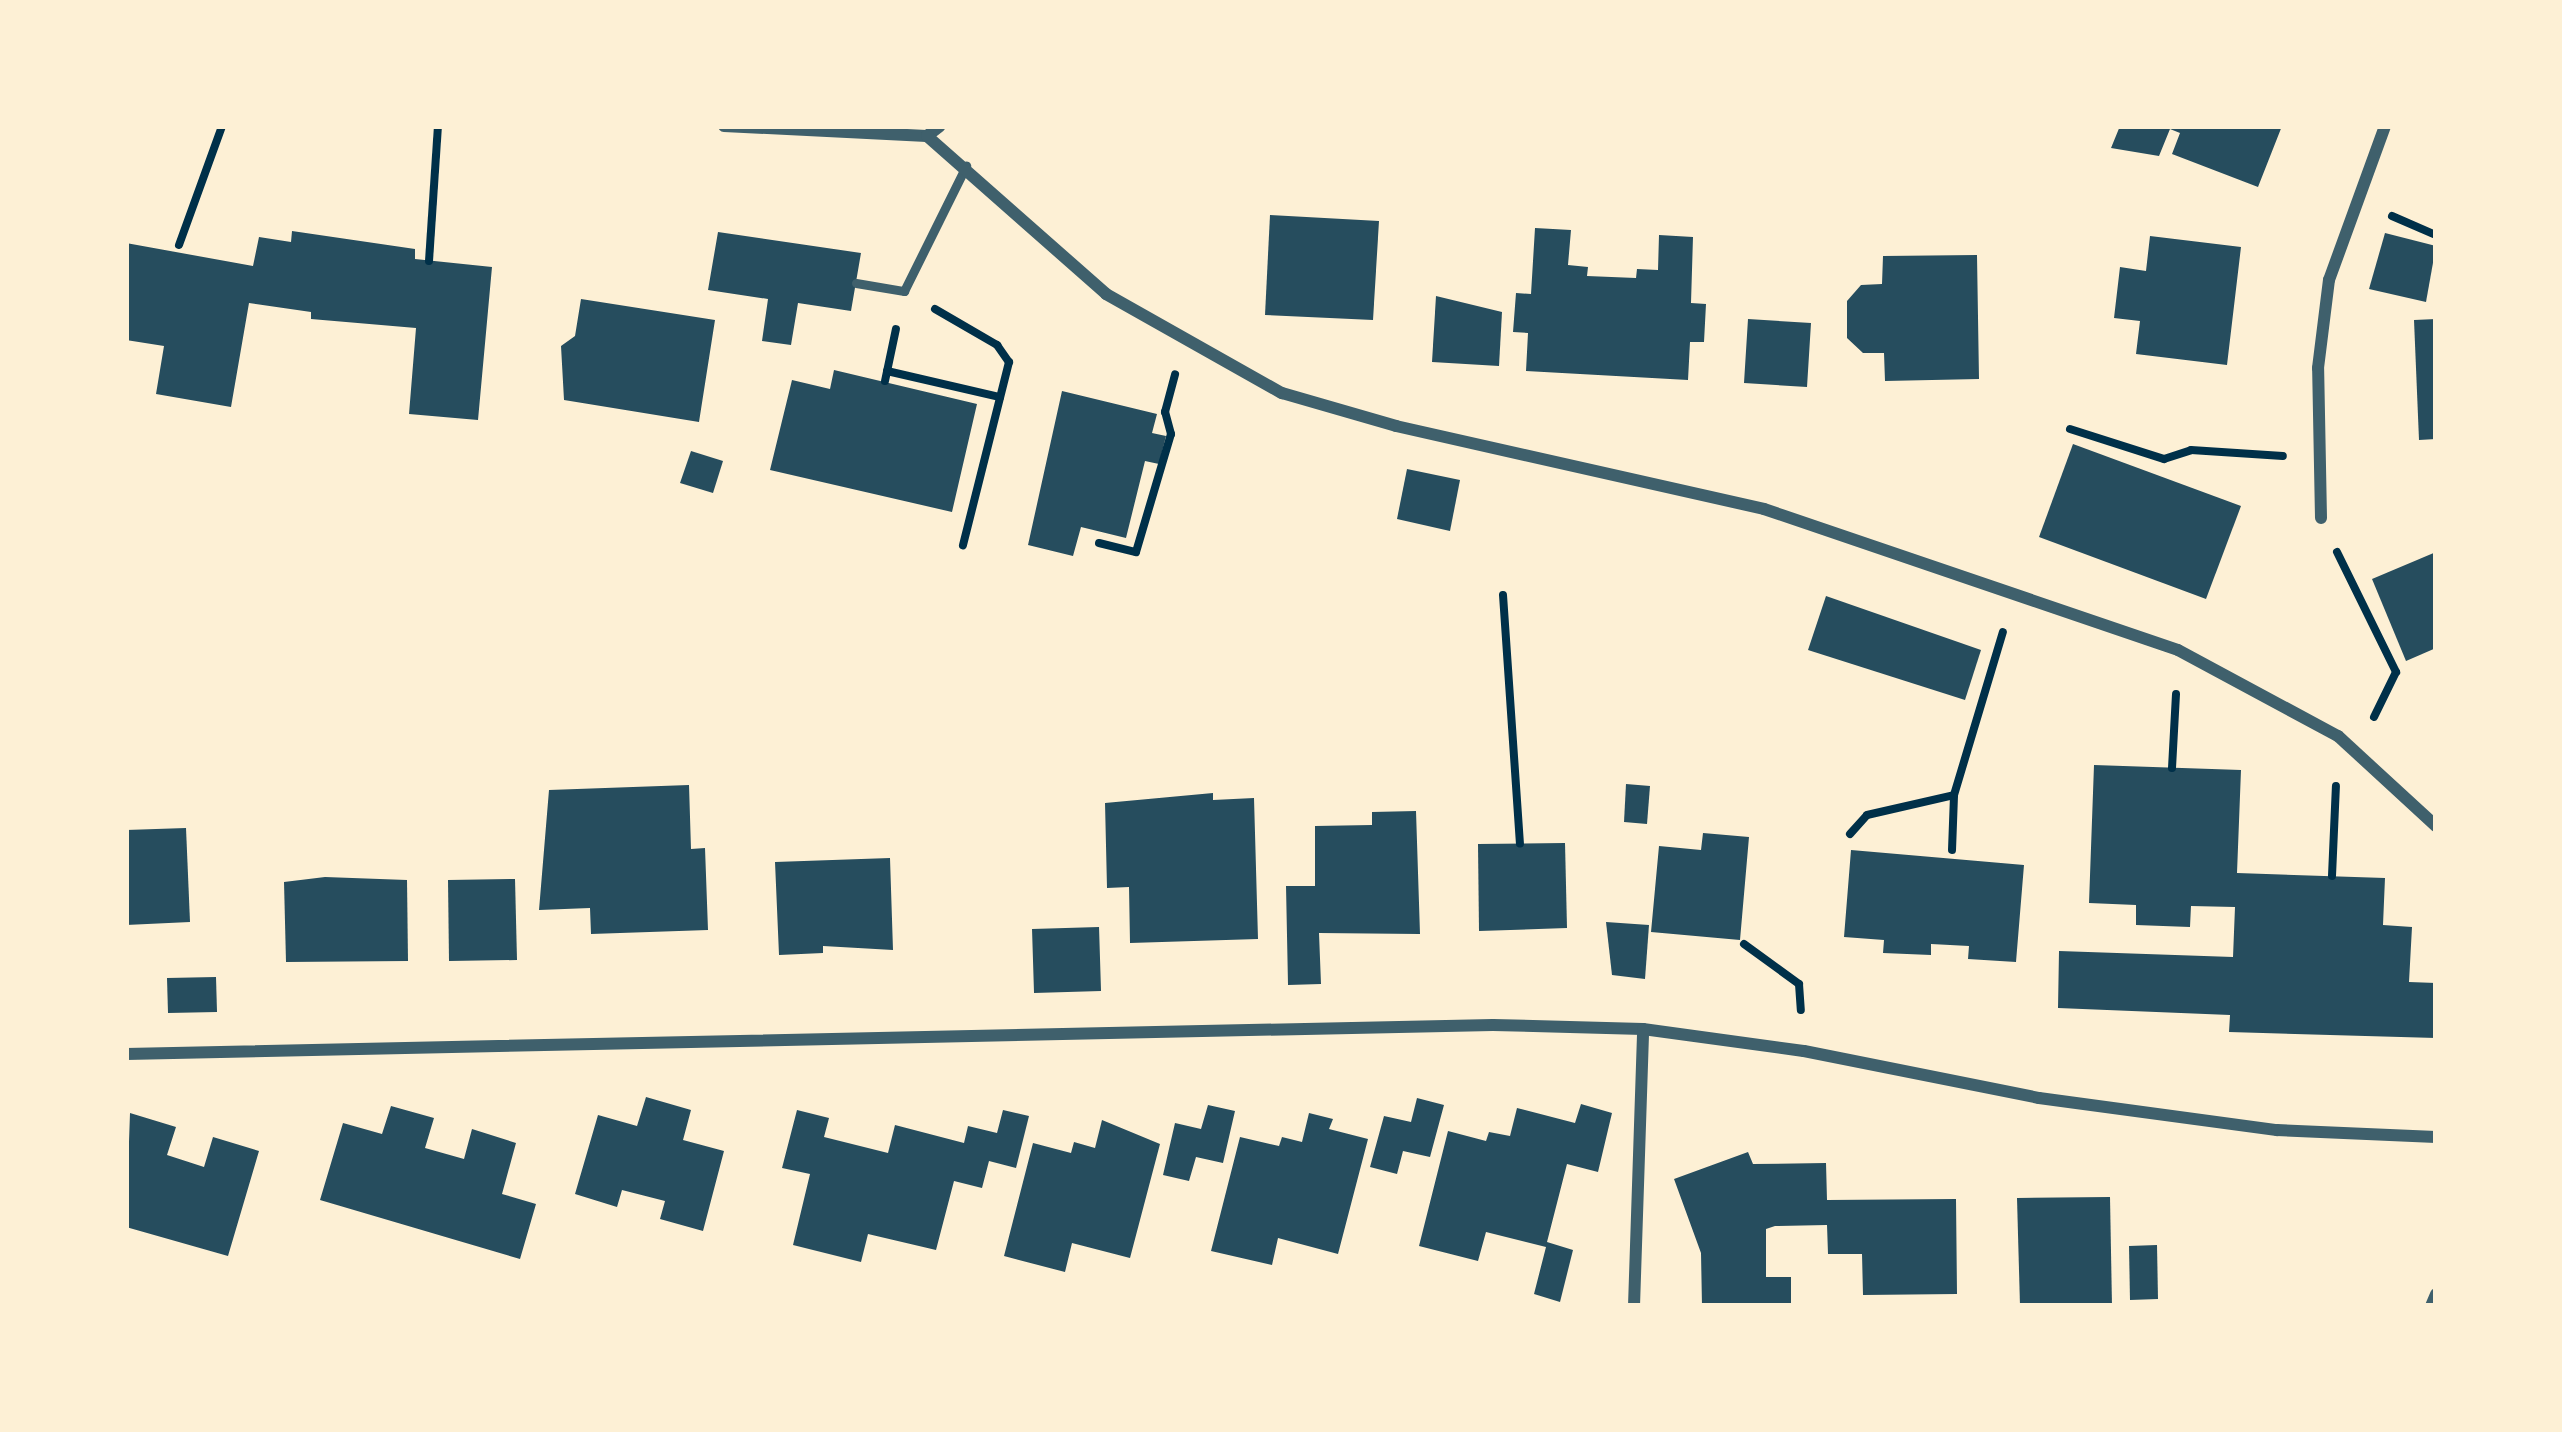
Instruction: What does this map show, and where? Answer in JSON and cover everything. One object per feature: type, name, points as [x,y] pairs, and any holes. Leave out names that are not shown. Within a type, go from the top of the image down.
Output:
[{"type":"street","points":[[724,126],[927,136],[1106,294],[1183,343],[1327,406],[1764,509],[2016,590],[2178,650],[2338,736],[2436,826]]},
{"type":"street","points":[[927,136],[940,126]]},
{"type":"street","points":[[2320,518],[2318,368],[2329,280],[2385,126]]},
{"type":"street","points":[[126,1054],[1493,1025],[1643,1029],[1804,1051],[2063,1101],[2276,1130],[2436,1137]]},
{"type":"street","points":[[1634,1306],[1643,1029]]},
{"type":"street","points":[[2431,1306],[2436,1294]]},
{"type":"lane","points":[[856,283],[904,291],[966,166]]},
{"type":"path","points":[[179,245],[223,126]]},
{"type":"path","points":[[429,261],[438,126]]},
{"type":"path","points":[[963,545],[1009,362],[997,345],[904,291],[886,376],[1000,397]]},
{"type":"path","points":[[1099,543],[1136,552],[1172,434],[1165,412],[1183,343]]},
{"type":"path","points":[[2070,429],[2164,459],[2191,450],[2320,459]]},
{"type":"path","points":[[2320,518],[2396,672],[2357,752]]},
{"type":"path","points":[[1952,850],[1954,795],[2016,590]]},
{"type":"path","points":[[1502,595],[1520,843]]},
{"type":"path","points":[[2172,768],[2178,650]]},
{"type":"path","points":[[2332,876],[2338,736]]},
{"type":"path","points":[[1850,834],[1867,815],[1954,795]]},
{"type":"path","points":[[1744,944],[1799,984],[1804,1051]]},
{"type":"building","points":[[2120,126],[2282,126],[2258,187],[2172,154],[2180,133],[2170,129],[2159,156],[2111,148]]},
{"type":"building","points":[[1270,215],[1379,221],[1373,320],[1265,315]]},
{"type":"building","points":[[1535,228],[1571,230],[1568,265],[1588,267],[1587,276],[1636,278],[1637,269],[1658,270],[1659,235],[1693,237],[1691,303],[1706,304],[1704,342],[1690,342],[1688,380],[1526,371],[1528,333],[1513,332],[1516,293],[1531,294]]},
{"type":"building","points":[[292,231],[415,249],[415,259],[492,267],[478,420],[409,414],[416,328],[311,319],[311,312],[249,303],[231,407],[156,394],[164,346],[126,340],[126,243],[253,266],[259,237],[291,242]]},
{"type":"building","points":[[718,232],[861,253],[851,311],[798,303],[791,345],[762,341],[768,299],[708,290]]},
{"type":"building","points":[[2385,233],[2436,246],[2426,302],[2369,289]]},
{"type":"building","points":[[2150,236],[2241,247],[2227,365],[2136,354],[2140,321],[2114,318],[2120,267],[2146,271]]},
{"type":"building","points":[[1977,255],[1979,379],[1885,381],[1884,353],[1863,353],[1847,338],[1847,301],[1861,285],[1882,284],[1883,256]]},
{"type":"building","points":[[1436,296],[1502,312],[1499,366],[1432,362]]},
{"type":"building","points":[[581,299],[715,320],[699,422],[564,400],[561,346],[575,336]]},
{"type":"building","points":[[1748,319],[1811,323],[1807,387],[1744,383]]},
{"type":"building","points":[[2436,319],[2436,439],[2419,440],[2414,320]]},
{"type":"building","points":[[834,370],[977,404],[952,512],[770,470],[792,380],[830,389]]},
{"type":"building","points":[[1062,391],[1157,414],[1152,433],[1166,436],[1159,464],[1145,461],[1126,538],[1081,527],[1073,556],[1028,545]]},
{"type":"building","points":[[2073,444],[2241,506],[2206,599],[2039,537]]},
{"type":"building","points":[[691,451],[723,461],[713,493],[680,483]]},
{"type":"building","points":[[1407,469],[1460,480],[1450,531],[1397,519]]},
{"type":"building","points":[[2436,552],[2436,648],[2406,661],[2372,579]]},
{"type":"building","points":[[1826,596],[1981,650],[1965,700],[1808,650]]},
{"type":"building","points":[[2094,765],[2241,770],[2237,873],[2385,878],[2383,925],[2412,927],[2409,982],[2436,983],[2436,1038],[2229,1032],[2230,1015],[2058,1008],[2059,951],[2233,957],[2235,907],[2191,906],[2190,927],[2136,925],[2136,905],[2089,903]]},
{"type":"building","points":[[1626,784],[1650,786],[1647,824],[1624,822]]},
{"type":"building","points":[[689,785],[691,849],[705,848],[708,930],[591,934],[590,908],[539,910],[549,790]]},
{"type":"building","points":[[1213,793],[1213,800],[1254,798],[1258,939],[1130,943],[1129,887],[1107,888],[1105,803]]},
{"type":"building","points":[[1416,811],[1420,934],[1319,933],[1321,984],[1288,985],[1286,886],[1315,886],[1315,826],[1372,825],[1372,812]]},
{"type":"building","points":[[186,828],[190,922],[126,925],[126,830]]},
{"type":"building","points":[[1703,833],[1749,837],[1740,940],[1651,932],[1659,846],[1701,850]]},
{"type":"building","points":[[1565,843],[1567,928],[1479,931],[1478,844]]},
{"type":"building","points":[[1851,850],[2024,865],[2016,962],[1968,959],[1969,946],[1931,944],[1931,955],[1883,953],[1884,940],[1844,937]]},
{"type":"building","points":[[890,858],[893,950],[823,946],[823,953],[779,955],[775,862]]},
{"type":"building","points":[[325,877],[407,880],[408,961],[286,962],[284,882]]},
{"type":"building","points":[[515,879],[517,960],[449,961],[448,880]]},
{"type":"building","points":[[1606,922],[1649,925],[1645,979],[1612,975]]},
{"type":"building","points":[[1099,927],[1101,991],[1034,993],[1032,929]]},
{"type":"building","points":[[216,977],[217,1012],[168,1013],[167,978]]},
{"type":"building","points":[[646,1097],[691,1110],[683,1140],[724,1151],[703,1231],[660,1219],[665,1201],[622,1190],[617,1207],[575,1194],[598,1115],[637,1126]]},
{"type":"building","points":[[1417,1098],[1444,1105],[1430,1157],[1403,1151],[1397,1174],[1370,1167],[1384,1116],[1411,1122]]},
{"type":"building","points":[[1581,1104],[1612,1113],[1598,1172],[1567,1164],[1547,1242],[1573,1250],[1560,1302],[1534,1294],[1546,1247],[1486,1232],[1478,1261],[1419,1246],[1448,1131],[1486,1141],[1489,1132],[1510,1136],[1517,1108],[1575,1123]]},
{"type":"building","points":[[1208,1105],[1235,1111],[1223,1163],[1196,1157],[1189,1181],[1163,1175],[1175,1123],[1201,1129]]},
{"type":"building","points":[[391,1106],[434,1118],[425,1148],[464,1159],[472,1129],[516,1143],[502,1194],[536,1204],[520,1259],[320,1200],[343,1123],[382,1134]]},
{"type":"building","points":[[797,1110],[829,1118],[824,1137],[888,1153],[895,1125],[964,1143],[968,1126],[997,1133],[1003,1110],[1029,1116],[1016,1168],[989,1161],[982,1188],[954,1181],[936,1250],[868,1234],[861,1262],[793,1245],[810,1174],[782,1168]]},
{"type":"building","points":[[130,1113],[176,1127],[167,1155],[204,1167],[213,1137],[259,1151],[228,1256],[126,1227]]},
{"type":"building","points":[[1309,1113],[1333,1119],[1329,1129],[1368,1139],[1338,1254],[1278,1238],[1272,1265],[1211,1251],[1240,1137],[1279,1146],[1282,1137],[1302,1142]]},
{"type":"building","points":[[1102,1120],[1160,1144],[1130,1258],[1072,1243],[1065,1272],[1004,1256],[1033,1143],[1071,1153],[1074,1142],[1095,1148]]},
{"type":"building","points":[[1748,1152],[1753,1164],[1826,1163],[1827,1200],[1956,1199],[1957,1294],[1863,1295],[1862,1254],[1828,1254],[1827,1225],[1775,1226],[1766,1229],[1766,1277],[1791,1277],[1791,1306],[1702,1306],[1701,1253],[1674,1179]]},
{"type":"building","points":[[2110,1197],[2112,1306],[2020,1306],[2017,1198]]},
{"type":"building","points":[[2157,1245],[2158,1299],[2130,1300],[2129,1246]]}]
